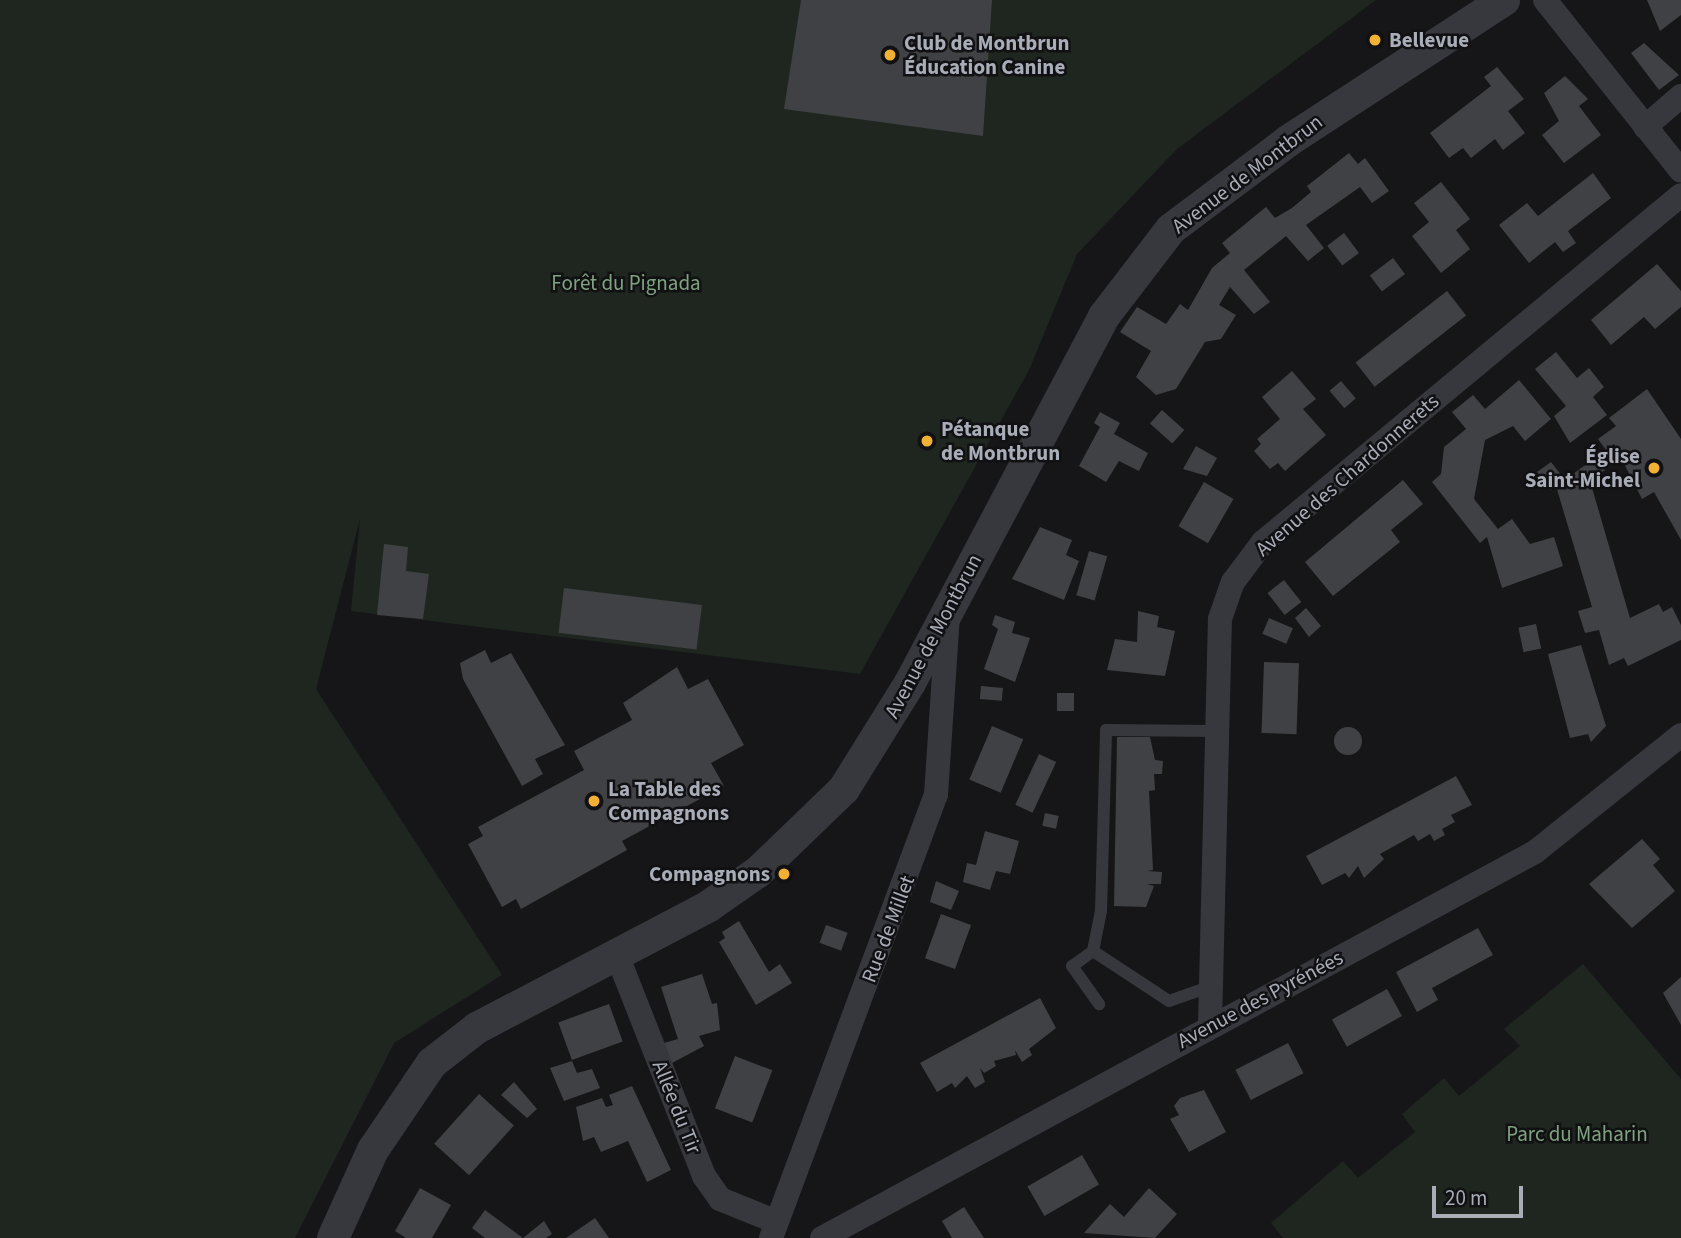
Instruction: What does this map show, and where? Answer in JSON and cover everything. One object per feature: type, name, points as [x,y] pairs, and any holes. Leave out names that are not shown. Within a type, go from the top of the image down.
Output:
[{"type":"street","name":"Avenue de Montbrun","points":[[333,1238],[373,1150],[432,1063],[477,1028],[617,955],[758,872],[835,799],[880,734],[1105,315],[1171,229],[1288,141],[1504,0]]},
{"type":"street","points":[[1545,0],[1681,171]]},
{"type":"street","points":[[1645,127],[1681,96]]},
{"type":"street","name":"Avenue des Chardonnerets","points":[[1210,1026],[1220,619],[1233,582],[1263,542],[1681,195]]},
{"type":"street","name":"Rue de Millet","points":[[774,1230],[936,795],[948,607]]},
{"type":"street","name":"Avenue des Pyrénées","points":[[822,1238],[1535,852],[1681,735]]},
{"type":"street","name":"Allée du Tir","points":[[617,955],[705,1176],[720,1199],[774,1230]]},
{"type":"lane","points":[[1099,1004],[1072,966],[1093,951],[1101,911],[1106,730],[1217,731]]},
{"type":"lane","points":[[1093,951],[1169,1001],[1209,988]]},
{"type":"green space","name":"Forêt du Pignada","points":[[0,0],[1376,0],[1177,149],[1077,254],[1029,370],[860,674],[351,611],[360,519],[316,689],[502,975],[394,1043],[295,1238],[0,1238]]},
{"type":"green space","name":"Parc du Maharin","points":[[1583,964],[1681,1079],[1681,1238],[1283,1238],[1271,1223],[1343,1161],[1358,1178],[1415,1132],[1402,1114],[1444,1078],[1459,1096],[1520,1046],[1504,1029]]},
{"type":"building","name":"Club de Montbrun Éducation Canine","points":[[801,0],[992,0],[983,136],[784,109]]},
{"type":"building","points":[[1647,0],[1681,0],[1681,15],[1660,31]]},
{"type":"building","points":[[1644,43],[1679,75],[1659,90],[1631,53]]},
{"type":"building","points":[[1497,67],[1524,99],[1508,111],[1525,133],[1503,150],[1495,139],[1471,158],[1463,148],[1449,158],[1430,133],[1491,86],[1484,77]]},
{"type":"building","points":[[1565,76],[1588,99],[1579,106],[1601,135],[1564,163],[1542,135],[1559,121],[1544,93]]},
{"type":"building","points":[[1349,153],[1358,164],[1365,158],[1389,191],[1372,203],[1360,187],[1306,225],[1324,248],[1308,261],[1286,236],[1244,270],[1270,302],[1254,314],[1230,287],[1219,305],[1236,315],[1221,339],[1205,342],[1176,389],[1156,395],[1136,377],[1151,351],[1120,332],[1137,307],[1166,324],[1180,304],[1188,310],[1212,268],[1230,253],[1222,243],[1266,207],[1275,218],[1292,208],[1311,192],[1307,186]]},
{"type":"building","points":[[1593,173],[1611,198],[1568,231],[1576,243],[1563,252],[1555,242],[1529,263],[1499,225],[1527,203],[1538,216]]},
{"type":"building","points":[[1441,182],[1470,219],[1456,230],[1470,249],[1441,273],[1412,236],[1429,222],[1414,203]]},
{"type":"building","points":[[1344,233],[1359,253],[1342,266],[1327,246]]},
{"type":"building","points":[[1393,258],[1405,274],[1382,291],[1370,275]]},
{"type":"building","points":[[1657,264],[1681,291],[1681,307],[1655,329],[1644,317],[1611,345],[1591,320]]},
{"type":"building","points":[[1447,291],[1466,315],[1375,387],[1356,362]]},
{"type":"building","points":[[1556,352],[1577,378],[1589,368],[1604,387],[1593,397],[1607,415],[1570,443],[1554,416],[1566,406],[1535,369]]},
{"type":"building","points":[[1292,371],[1316,399],[1303,409],[1326,435],[1285,471],[1278,463],[1270,469],[1254,451],[1261,444],[1257,439],[1280,419],[1262,397]]},
{"type":"building","points":[[1519,380],[1551,419],[1525,441],[1513,426],[1485,440],[1474,499],[1498,529],[1512,519],[1530,544],[1554,537],[1563,566],[1502,588],[1487,537],[1480,543],[1432,482],[1441,474],[1444,447],[1466,429],[1452,412],[1473,395],[1485,409]]},
{"type":"building","points":[[1341,381],[1356,399],[1344,408],[1330,391]]},
{"type":"building","name":"Église Saint-Michel","points":[[1647,389],[1681,439],[1681,540],[1654,492],[1642,499],[1614,444],[1606,450],[1598,439],[1616,426],[1609,418]]},
{"type":"building","points":[[1162,410],[1184,430],[1172,443],[1150,423]]},
{"type":"building","points":[[1100,412],[1120,423],[1114,434],[1148,453],[1139,471],[1119,461],[1106,482],[1079,466],[1100,427],[1094,423]]},
{"type":"building","points":[[1196,446],[1217,458],[1207,476],[1183,469]]},
{"type":"building","points":[[1596,457],[1605,470],[1590,481],[1630,618],[1659,604],[1663,612],[1672,607],[1681,625],[1681,640],[1628,666],[1624,658],[1609,665],[1599,630],[1585,633],[1578,611],[1592,607],[1556,486],[1551,490],[1537,472],[1551,462],[1565,480]]},
{"type":"building","points":[[1403,480],[1423,504],[1391,530],[1400,542],[1333,596],[1305,562]]},
{"type":"building","points":[[1204,482],[1233,499],[1208,543],[1178,526]]},
{"type":"building","points":[[1040,527],[1072,540],[1066,555],[1079,561],[1064,600],[1012,579]]},
{"type":"building","points":[[384,544],[408,547],[406,571],[429,574],[423,619],[377,615]]},
{"type":"building","points":[[1089,551],[1107,556],[1095,600],[1076,595]]},
{"type":"building","points":[[1284,580],[1301,602],[1285,615],[1267,593]]},
{"type":"building","points":[[564,588],[702,605],[696,650],[559,633]]},
{"type":"building","points":[[1306,608],[1321,626],[1309,637],[1295,618]]},
{"type":"building","points":[[1138,611],[1159,616],[1157,627],[1175,631],[1165,676],[1107,670],[1115,639],[1137,642]]},
{"type":"building","points":[[995,615],[1015,622],[1012,633],[1030,638],[1015,682],[984,669],[998,629],[992,625]]},
{"type":"building","points":[[1269,618],[1293,628],[1286,644],[1262,634]]},
{"type":"building","points":[[1536,624],[1541,648],[1524,652],[1518,628]]},
{"type":"building","points":[[1581,645],[1606,726],[1591,742],[1588,734],[1570,738],[1548,654]]},
{"type":"building","points":[[485,650],[491,663],[511,653],[565,745],[535,759],[543,774],[522,786],[463,679],[460,663]]},
{"type":"building","points":[[1264,662],[1299,663],[1297,734],[1262,733]]},
{"type":"building","points":[[677,667],[688,689],[708,679],[744,745],[711,763],[724,786],[622,841],[627,850],[521,909],[516,899],[502,907],[468,844],[483,836],[478,827],[584,770],[574,751],[632,720],[623,703]]},
{"type":"building","points":[[981,686],[1003,688],[1002,701],[980,699]]},
{"type":"building","points":[[1057,693],[1074,693],[1074,711],[1057,711]]},
{"type":"building","points":[[992,726],[1023,739],[1001,793],[969,779]]},
{"type":"building","points":[[1348,727],[1358,731],[1362,741],[1358,751],[1348,755],[1338,751],[1334,741],[1338,731]]},
{"type":"building","points":[[1117,737],[1150,737],[1155,760],[1163,761],[1162,774],[1154,774],[1155,790],[1149,791],[1153,870],[1147,871],[1162,872],[1161,884],[1147,884],[1154,886],[1146,907],[1114,906]]},
{"type":"building","points":[[1039,754],[1056,762],[1033,813],[1015,805]]},
{"type":"building","points":[[1456,776],[1472,805],[1451,815],[1455,822],[1442,829],[1445,835],[1434,841],[1430,834],[1418,841],[1414,835],[1380,854],[1384,859],[1364,878],[1358,866],[1349,878],[1345,873],[1322,885],[1306,856]]},
{"type":"building","points":[[1045,813],[1059,816],[1056,829],[1042,826]]},
{"type":"building","points":[[985,831],[1019,841],[1010,874],[996,871],[990,890],[963,882],[967,863],[976,865]]},
{"type":"building","points":[[1642,839],[1660,859],[1653,865],[1675,891],[1632,928],[1589,884]]},
{"type":"building","points":[[936,881],[959,891],[951,910],[930,902]]},
{"type":"building","points":[[941,914],[971,925],[955,969],[925,958]]},
{"type":"building","points":[[739,921],[769,972],[780,964],[792,983],[756,1005],[719,942],[725,938],[722,932]]},
{"type":"building","points":[[826,925],[848,933],[841,951],[820,943]]},
{"type":"building","points":[[1478,928],[1493,955],[1432,988],[1438,1000],[1417,1012],[1396,972]]},
{"type":"building","points":[[702,974],[712,1004],[717,1003],[720,1030],[699,1036],[704,1046],[672,1063],[664,1043],[678,1039],[661,987]]},
{"type":"building","points":[[1681,977],[1681,1025],[1663,993]]},
{"type":"building","points":[[1387,989],[1402,1016],[1347,1047],[1332,1020]]},
{"type":"building","points":[[1040,998],[1056,1028],[1029,1049],[1032,1055],[1022,1062],[1015,1050],[1016,1055],[994,1061],[996,1066],[984,1073],[980,1068],[985,1082],[975,1088],[967,1076],[955,1088],[952,1083],[937,1092],[920,1063]]},
{"type":"building","points":[[609,1004],[623,1042],[572,1060],[558,1022]]},
{"type":"building","points":[[1288,1043],[1303,1073],[1251,1100],[1235,1070]]},
{"type":"building","points":[[735,1056],[772,1070],[752,1123],[715,1108]]},
{"type":"building","points":[[572,1061],[577,1073],[592,1069],[600,1088],[564,1101],[550,1068]]},
{"type":"building","points":[[514,1082],[537,1109],[527,1118],[501,1095]]},
{"type":"building","points":[[632,1086],[671,1170],[647,1182],[628,1141],[601,1152],[594,1137],[583,1141],[576,1107],[602,1098],[606,1107],[613,1105],[609,1095]]},
{"type":"building","points":[[1204,1090],[1226,1132],[1189,1152],[1170,1119],[1179,1115],[1174,1106],[1180,1098]]},
{"type":"building","points":[[479,1094],[514,1125],[469,1175],[434,1144]]},
{"type":"building","points":[[1082,1155],[1099,1184],[1044,1216],[1027,1186]]},
{"type":"building","points":[[420,1188],[451,1205],[432,1238],[406,1238],[395,1231]]},
{"type":"building","points":[[1149,1188],[1177,1214],[1155,1238],[1084,1233],[1110,1204],[1124,1217]]},
{"type":"building","points":[[964,1207],[984,1238],[952,1238],[942,1221]]},
{"type":"building","points":[[485,1210],[523,1238],[485,1238],[472,1228]]},
{"type":"building","points":[[595,1218],[609,1238],[566,1238]]},
{"type":"building","points":[[544,1221],[552,1234],[546,1238],[523,1238]]},
{"type":"place","name":"Bellevue","points":[[1375,40]]},
{"type":"place","name":"Club de Montbrun Éducation Canine","points":[[890,55]]},
{"type":"place","name":"Pétanque de Montbrun","points":[[927,441]]},
{"type":"place","name":"Église Saint-Michel","points":[[1654,468]]},
{"type":"place","name":"La Table des Compagnons","points":[[594,801]]},
{"type":"place","name":"Compagnons","points":[[784,874]]}]
